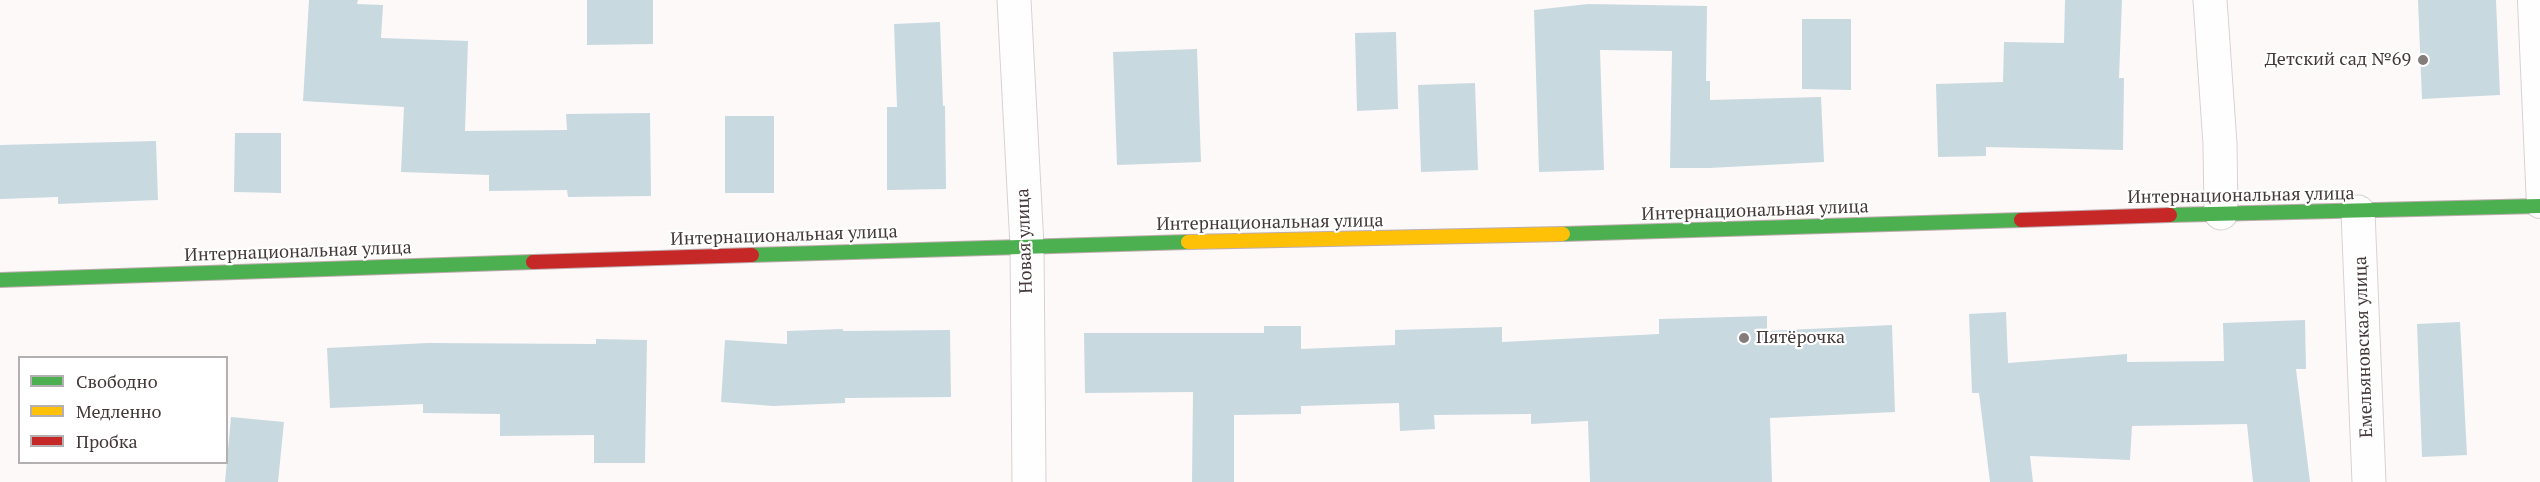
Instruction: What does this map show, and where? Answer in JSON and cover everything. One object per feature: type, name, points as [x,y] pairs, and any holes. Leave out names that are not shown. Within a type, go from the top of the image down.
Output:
[{"type":"main road","name":"Интернациональная улица","points":[[0,280],[1027,246],[1634,233],[2221,213],[2358,212],[2540,206]]},
{"type":"street","name":"Новая улица","points":[[1014,0],[1027,246],[1029,482]]},
{"type":"street","points":[[2210,0],[2220,144],[2221,213]]},
{"type":"street","name":"Емельяновская улица","points":[[2358,212],[2369,482]]},
{"type":"lane","points":[[2539,0],[2530,1],[2540,206]]},
{"type":"building","points":[[309,0],[358,0],[357,4],[383,5],[381,38],[468,41],[465,131],[567,130],[566,114],[650,113],[651,196],[568,197],[567,190],[489,191],[489,175],[401,172],[404,107],[303,101]]},
{"type":"building","points":[[587,0],[653,0],[653,44],[587,45]]},
{"type":"building","points":[[2065,0],[2122,0],[2119,78],[2124,78],[2123,150],[1986,147],[1986,156],[1938,157],[1936,84],[2003,82],[2004,42],[2064,43]]},
{"type":"building","points":[[2418,0],[2496,0],[2500,95],[2422,99]]},
{"type":"building","points":[[1588,4],[1707,6],[1706,81],[1710,81],[1710,100],[1821,97],[1824,162],[1670,168],[1672,51],[1600,50],[1604,170],[1539,172],[1534,10]]},
{"type":"building","points":[[1802,19],[1851,19],[1851,90],[1802,89]]},
{"type":"building","points":[[940,22],[943,106],[945,106],[946,189],[887,190],[887,107],[897,107],[894,24]]},
{"type":"building","points":[[1396,32],[1398,109],[1357,111],[1355,33]]},
{"type":"building","points":[[1197,49],[1201,162],[1117,165],[1113,52]]},
{"type":"building","points":[[1475,83],[1478,170],[1421,172],[1418,85]]},
{"type":"building","points":[[725,116],[774,116],[774,193],[725,193]]},
{"type":"building","points":[[235,133],[281,133],[281,193],[234,192]]},
{"type":"building","points":[[156,141],[158,200],[58,204],[58,197],[0,199],[0,145]]},
{"type":"building","points":[[2006,312],[2008,363],[2127,354],[2127,362],[2224,361],[2223,323],[2305,320],[2306,369],[2296,369],[2310,482],[2253,482],[2247,424],[2132,426],[2130,460],[2030,456],[2033,482],[1990,482],[1979,393],[1972,393],[1969,314]]},
{"type":"building","points":[[1767,316],[1767,331],[1892,325],[1895,412],[1770,418],[1772,482],[1590,482],[1588,421],[1531,424],[1531,414],[1434,415],[1435,429],[1400,431],[1399,403],[1301,406],[1301,414],[1234,415],[1234,482],[1192,482],[1193,392],[1085,393],[1084,333],[1264,333],[1264,326],[1301,326],[1301,349],[1395,345],[1395,330],[1502,327],[1502,342],[1659,334],[1659,319]]},
{"type":"building","points":[[2460,322],[2467,455],[2422,457],[2417,324]]},
{"type":"building","points":[[843,329],[843,331],[950,330],[951,397],[845,398],[845,403],[773,406],[721,402],[725,340],[787,344],[787,331]]},
{"type":"building","points":[[596,339],[647,340],[645,463],[594,463],[594,435],[500,436],[500,414],[423,413],[423,404],[330,408],[327,348],[428,343],[596,344]]},
{"type":"building","points":[[231,417],[284,422],[278,482],[225,482]]},
{"type":"traffic: fast","points":[[2170,215],[2540,206]]},
{"type":"traffic: fast","points":[[1563,234],[2021,220]]},
{"type":"traffic: fast","points":[[752,255],[1188,242]]},
{"type":"traffic: fast","points":[[0,280],[533,262]]},
{"type":"traffic: slow","points":[[1188,242],[1563,234]]},
{"type":"traffic: jam","points":[[2021,220],[2170,215]]},
{"type":"traffic: jam","points":[[533,262],[752,255]]},
{"type":"place","name":"Детский сад №69","points":[[2423,60]]},
{"type":"place","name":"Пятёрочка","points":[[1744,338]]}]
